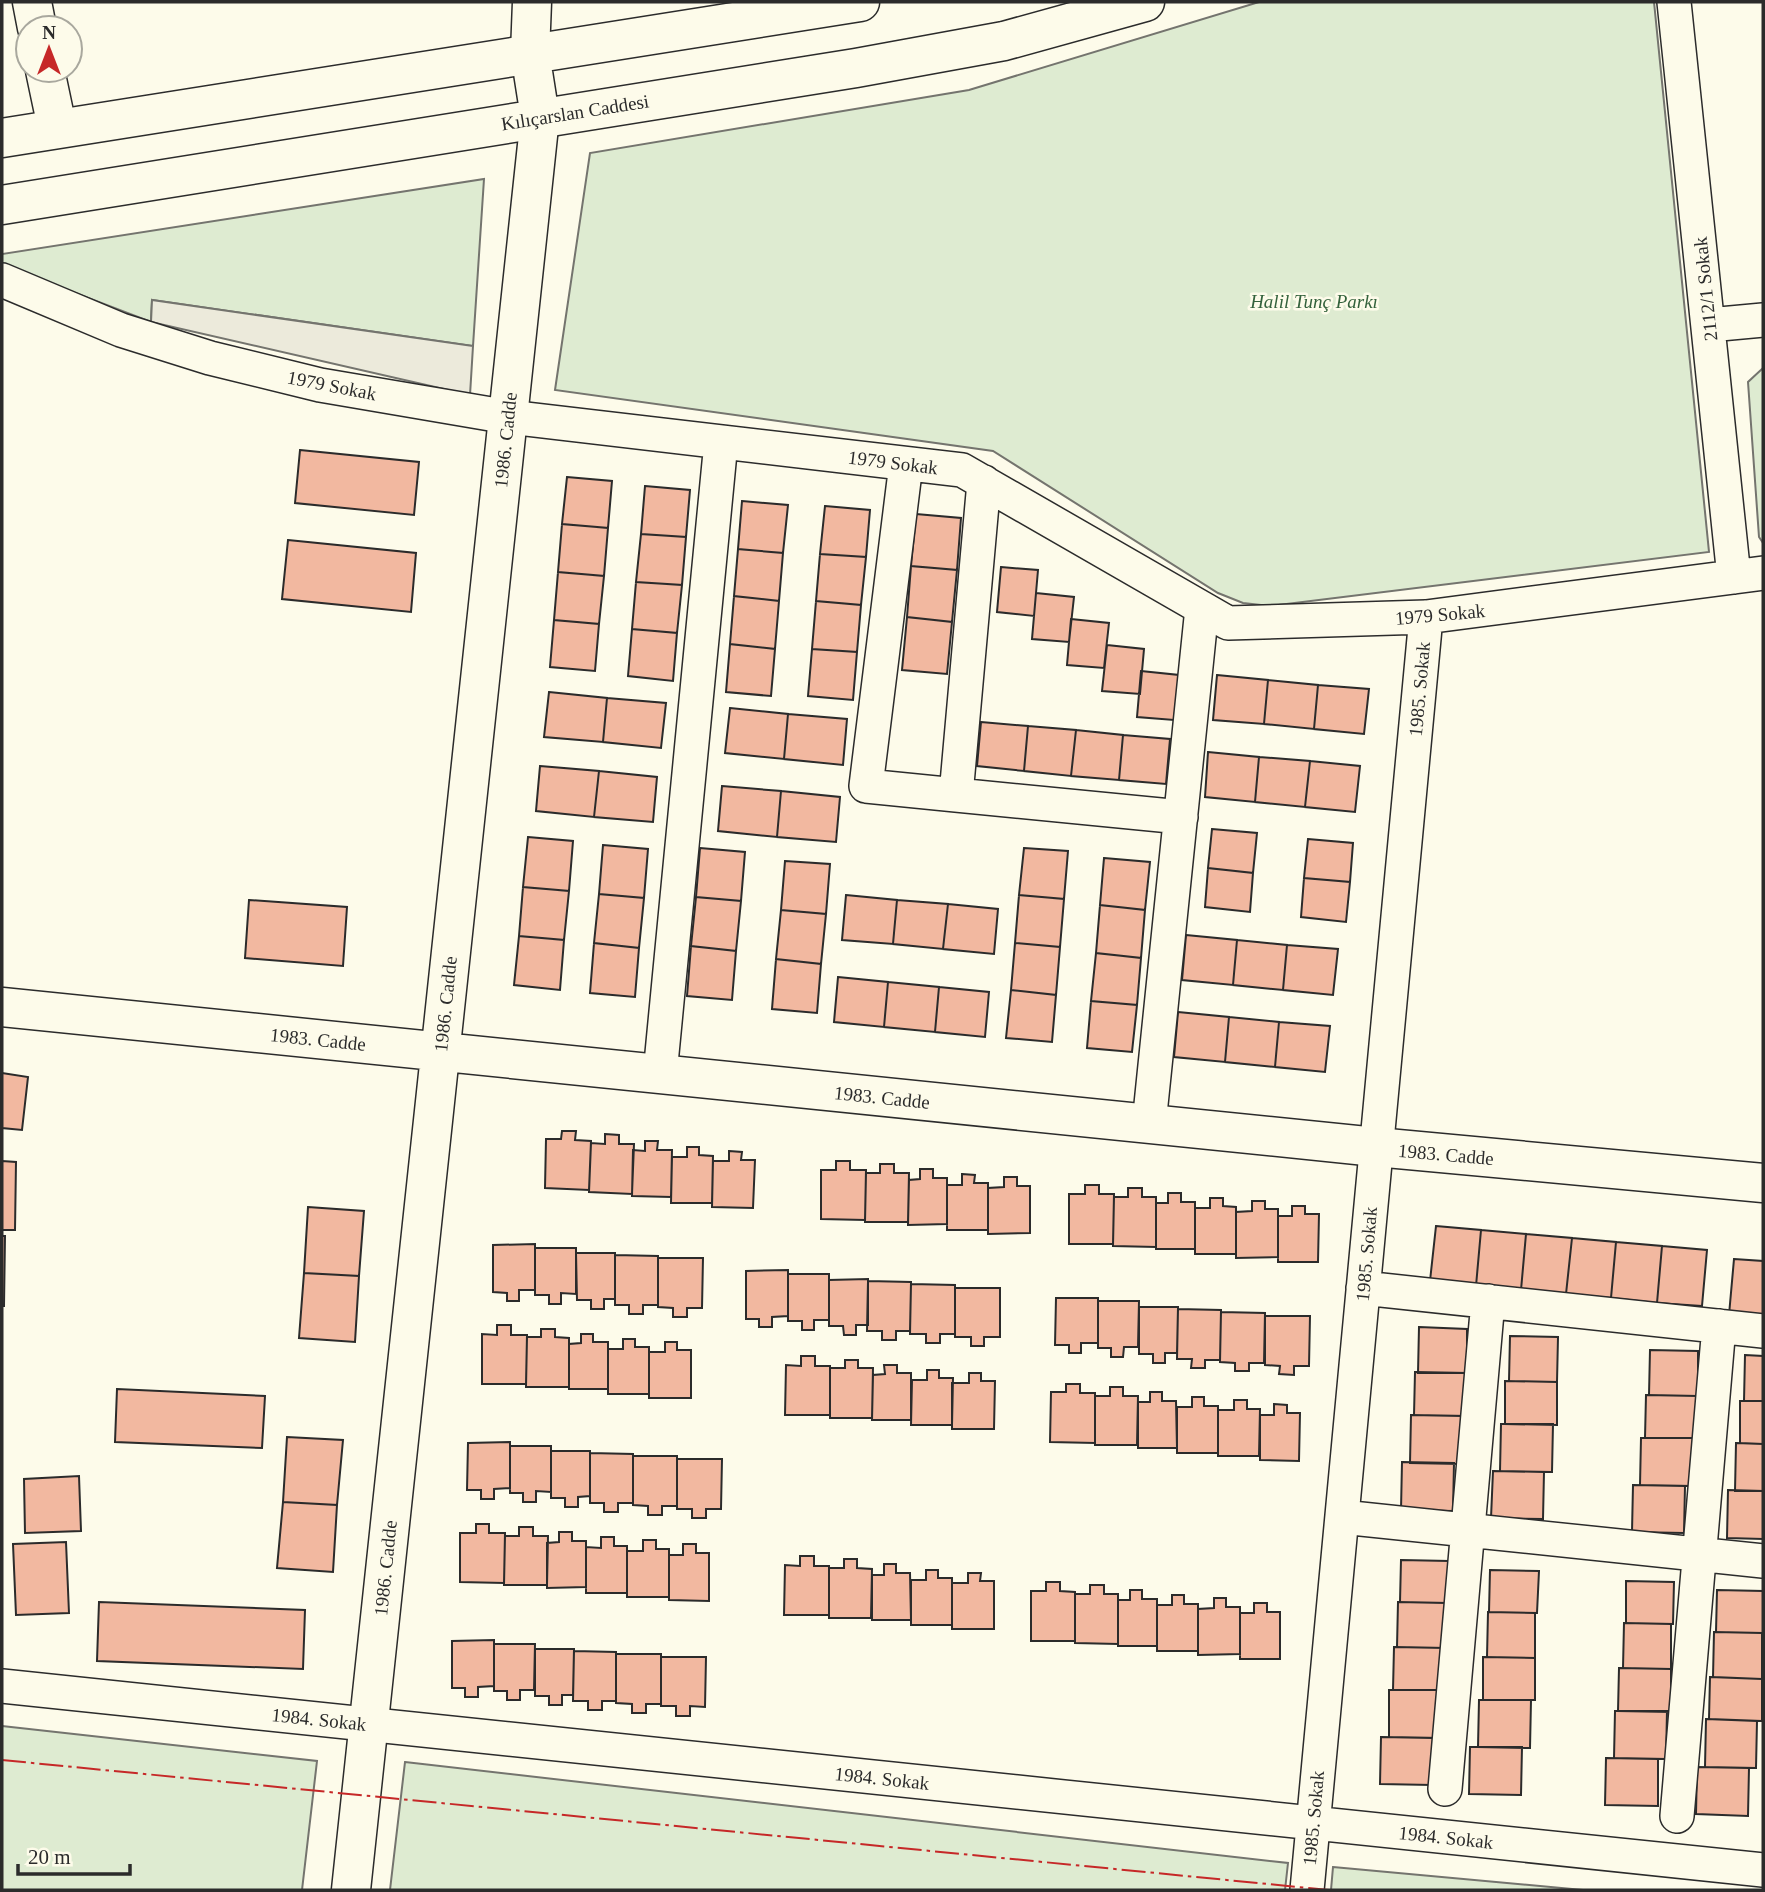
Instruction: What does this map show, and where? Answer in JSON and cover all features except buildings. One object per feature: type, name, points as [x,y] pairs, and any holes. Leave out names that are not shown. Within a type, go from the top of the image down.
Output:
[{"type":"street","name":"1986. Cadde","points":[[351,1890],[540,117],[530,53],[532,2]]},
{"type":"street","points":[[2,138],[57,127],[860,2]]},
{"type":"street","name":"Kılıçarslan Caddesi","points":[[2,205],[1003,41],[1145,2]]},
{"type":"street","name":"2112/1 Sokak","points":[[1674,2],[1709,325],[1749,575]]},
{"type":"street","points":[[49,84],[57,127]]},
{"type":"street","name":"1979 Sokak","points":[[2,280],[121,330],[210,358],[320,385],[508,417],[962,470],[1223,621],[1236,624],[1426,618],[1749,575]]},
{"type":"street","points":[[1709,325],[1763,320]]},
{"type":"street","points":[[660,1074],[721,442]]},
{"type":"street","points":[[906,464],[866,786],[1181,817]]},
{"type":"street","points":[[956,795],[984,482]]},
{"type":"street","points":[[1149,1124],[1202,608]]},
{"type":"street","name":"1985. Sokak","points":[[1307,1890],[1426,618]]},
{"type":"street","name":"1983. Cadde","points":[[2,1007],[1376,1147],[1763,1183]]},
{"type":"street","points":[[1363,1288],[1763,1331]]},
{"type":"street","points":[[1445,1789],[1488,1301]]},
{"type":"street","points":[[1677,1816],[1719,1326]]},
{"type":"street","points":[[1342,1517],[1763,1561]]},
{"type":"street","name":"1984. Sokak","points":[[2,1686],[1763,1870]]},
{"type":"green space","name":"Halil Tunç Parkı","points":[[1259,2],[1654,2],[1709,552],[1270,606],[1243,603],[1218,593],[993,451],[555,390],[590,153],[969,90]]},
{"type":"green space","points":[[484,179],[473,346],[152,300],[151,322],[2,265],[2,254]]},
{"type":"green space","points":[[1763,368],[1763,543],[1759,537],[1748,382]]},
{"type":"green space","points":[[2,1726],[317,1761],[302,1890],[2,1890]]},
{"type":"green space","points":[[405,1762],[1288,1863],[1285,1890],[390,1890]]},
{"type":"green space","points":[[1333,1867],[1583,1890],[1331,1890]]},
{"type":"shaded area","points":[[152,300],[473,346],[470,395],[151,322]]},
{"type":"power","points":[[2,1760],[1329,1890]]}]
